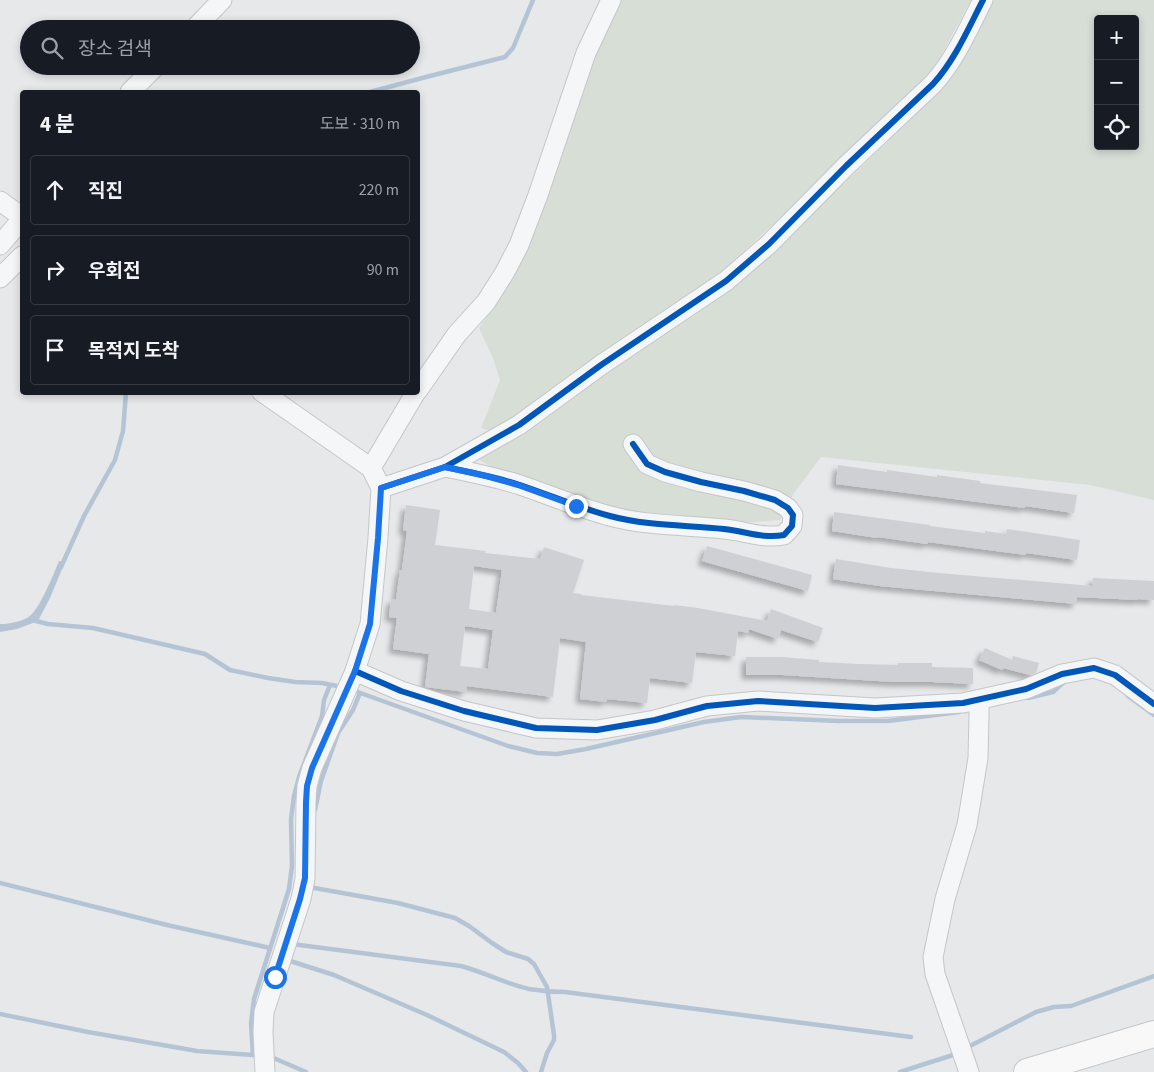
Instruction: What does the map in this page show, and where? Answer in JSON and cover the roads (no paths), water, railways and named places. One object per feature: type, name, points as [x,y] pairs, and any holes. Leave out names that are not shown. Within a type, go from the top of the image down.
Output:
[{"type":"street","points":[[203,20],[222,0]]},
{"type":"street","points":[[420,387],[457,334],[486,302],[519,245],[538,196],[586,53],[611,0]]},
{"type":"street","points":[[381,488],[445,467],[519,425],[601,365],[726,281],[769,244],[846,166],[942,75],[983,0]]},
{"type":"street","points":[[132,90],[147,75]]},
{"type":"street","points":[[0,201],[20,216]]},
{"type":"street","points":[[0,245],[20,220]]},
{"type":"street","points":[[0,278],[20,258]]},
{"type":"street","points":[[264,1072],[264,1012],[305,878],[307,786],[312,768],[350,682],[370,624],[381,488],[371,468],[266,395]]},
{"type":"street","points":[[371,468],[415,395]]},
{"type":"street","points":[[445,467],[518,485],[612,517],[648,523],[726,529],[776,537],[784,535],[792,526],[793,515],[788,508],[775,500],[665,472],[647,464],[633,444]]},
{"type":"street","points":[[350,682],[401,691],[464,711],[536,728],[597,730],[655,720],[707,706],[758,701],[875,708],[963,703],[979,706],[1062,674],[1094,668],[1115,675],[1154,704]]},
{"type":"street","points":[[969,1072],[935,974],[933,956],[945,899],[966,825],[978,758],[979,706]]},
{"type":"street","points":[[1027,1072],[1154,1034]]},
{"type":"water","points":[[59,561],[65,562],[38,621],[17,629],[0,632],[0,624],[21,621],[32,614],[45,593]]},
{"type":"waterway","points":[[377,90],[505,57],[513,48],[533,0]]},
{"type":"waterway","points":[[61,567],[84,516],[115,460],[123,431],[126,395]]},
{"type":"waterway","points":[[32,620],[48,624],[93,628],[205,654],[230,670],[268,678],[322,683],[342,687]]},
{"type":"waterway","points":[[1028,698],[1053,692],[1065,681]]},
{"type":"waterway","points":[[0,1014],[197,1051],[253,1055],[251,1023],[254,999],[289,889],[292,866],[291,819],[294,796],[299,777],[322,716],[324,700],[330,685]]},
{"type":"waterway","points":[[352,690],[508,746],[537,753],[557,754],[704,722],[741,717],[888,721],[959,712]]},
{"type":"waterway","points":[[315,810],[321,781],[338,733],[353,710],[360,693]]},
{"type":"waterway","points":[[1128,696],[1154,715]]},
{"type":"waterway","points":[[0,883],[167,925],[270,948]]},
{"type":"waterway","points":[[309,887],[398,903],[455,918],[506,952],[528,959],[534,964],[547,987],[554,1035],[554,1040],[547,1053],[541,1072]]},
{"type":"waterway","points":[[292,944],[461,966],[520,987],[534,990],[565,992],[911,1037]]},
{"type":"waterway","points":[[287,960],[334,975],[427,1015],[504,1052],[526,1072]]},
{"type":"waterway","points":[[970,1046],[1036,1012],[1054,1007],[1071,1006],[1154,976]]},
{"type":"waterway","points":[[900,1072],[953,1055]]},
{"type":"waterway","points":[[269,1056],[306,1072]]}]
